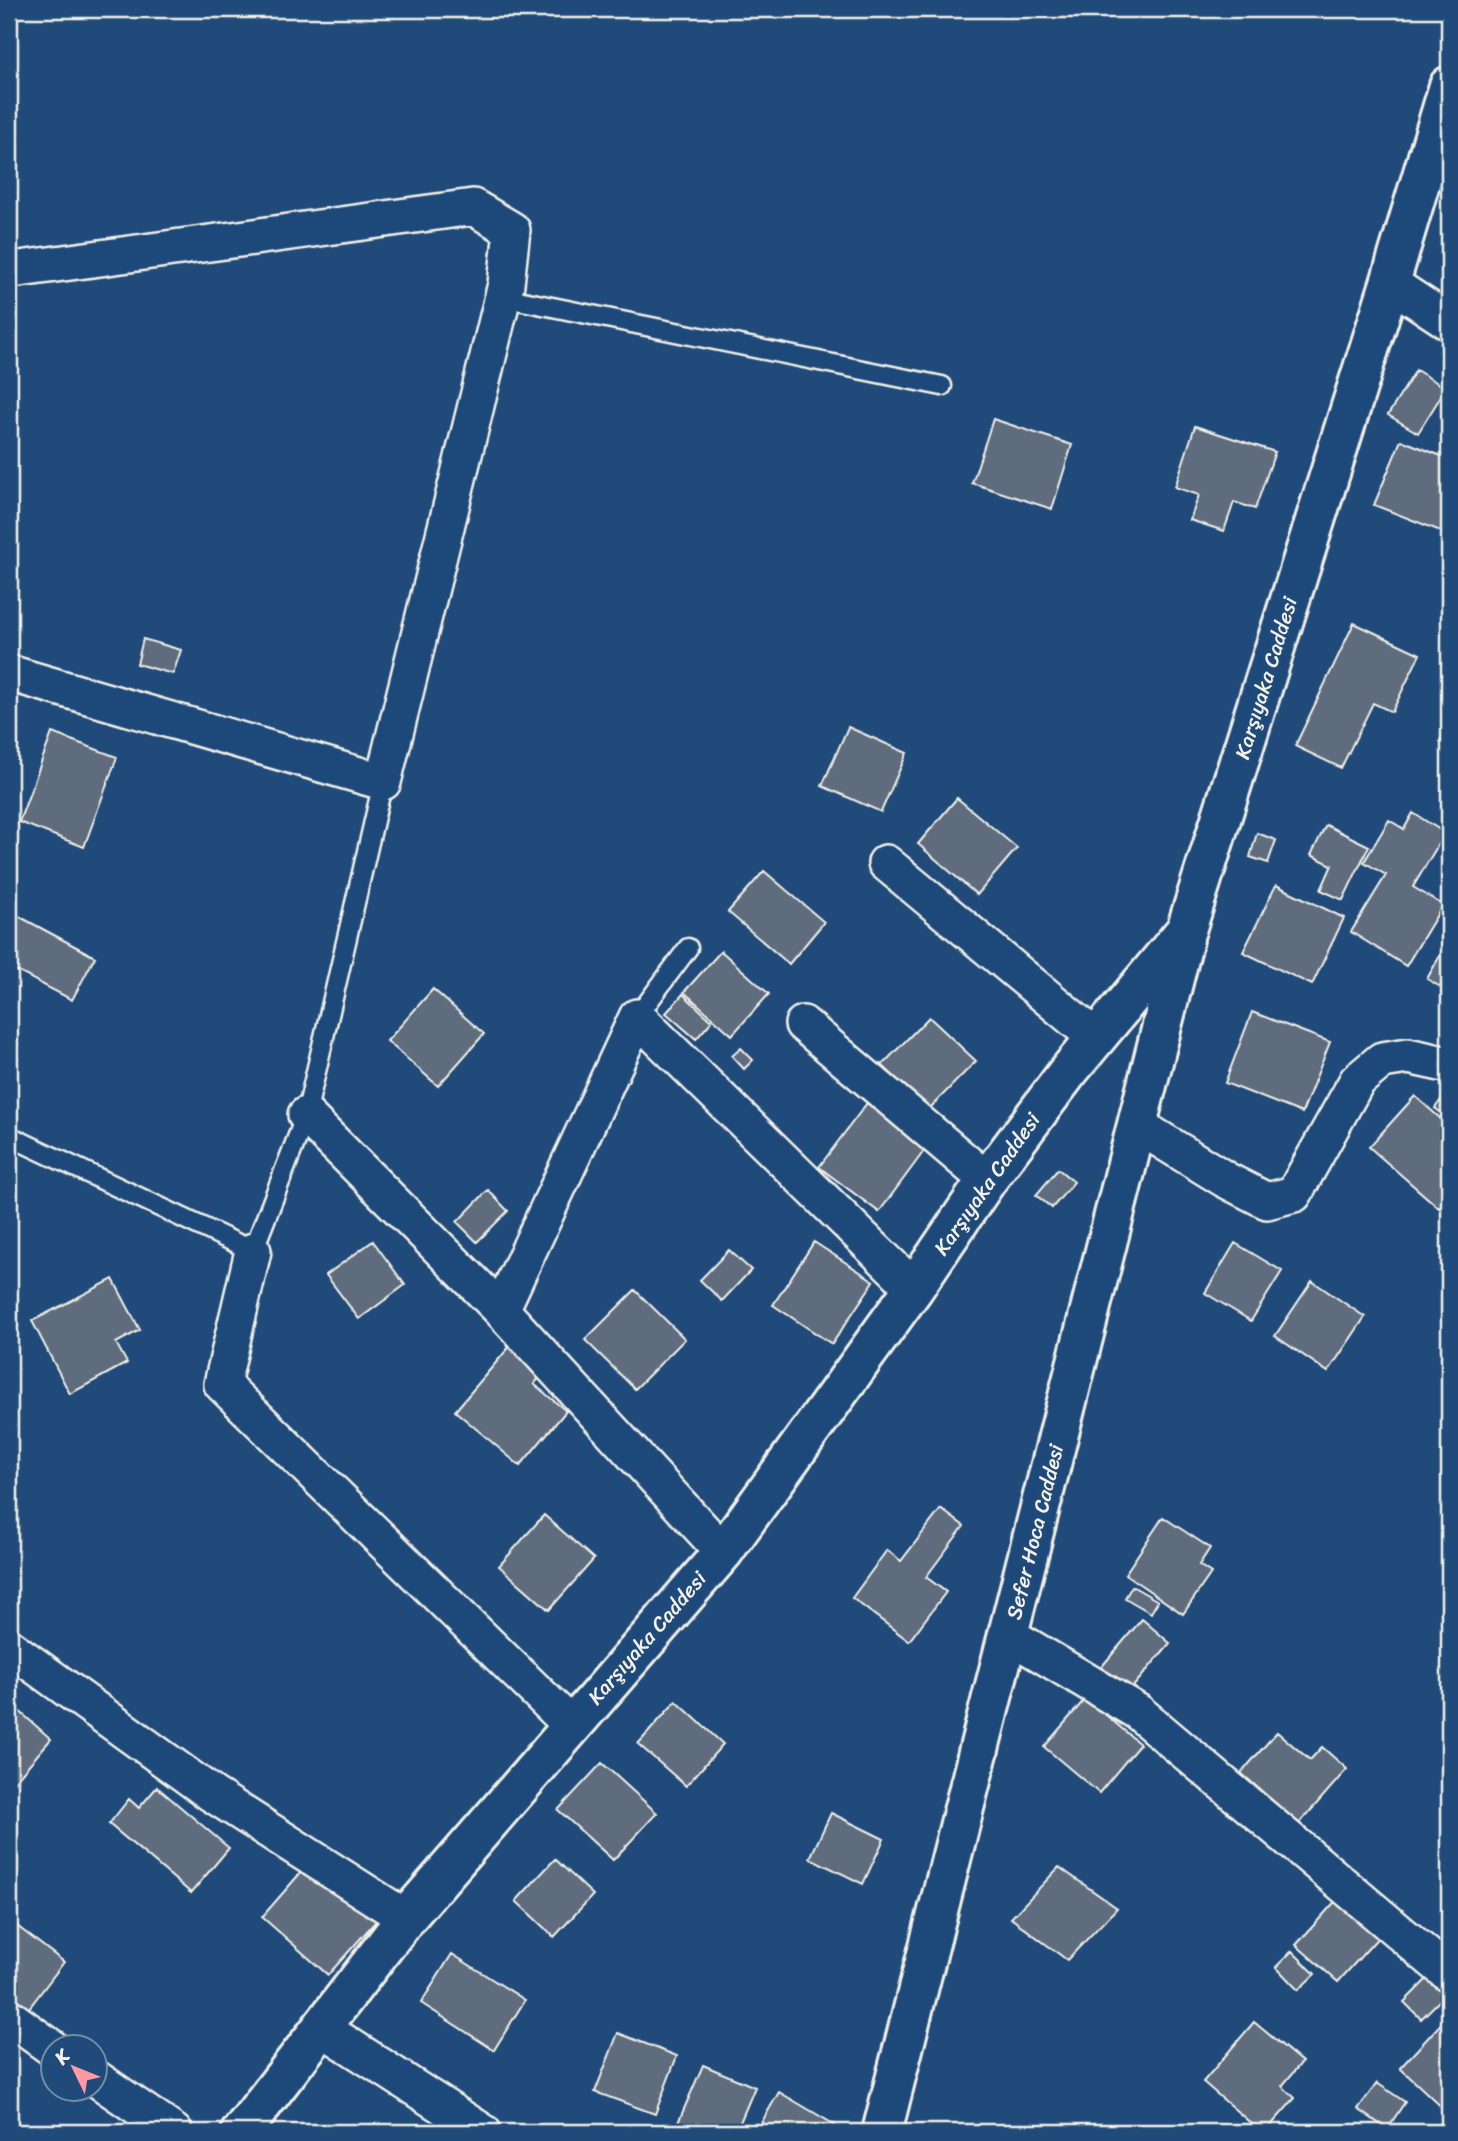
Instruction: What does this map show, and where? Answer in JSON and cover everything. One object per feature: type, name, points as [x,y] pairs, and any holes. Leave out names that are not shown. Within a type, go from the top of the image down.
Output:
[{"type":"street","name":"Karşıyaka Caddesi","points":[[241,2132],[406,1918],[570,1725],[723,1552],[914,1288],[987,1180],[1095,1037],[1186,930],[1390,283],[1449,86]]},
{"type":"street","points":[[9,673],[383,782],[503,297],[512,230],[473,207],[10,274]]},
{"type":"street","points":[[1390,283],[1449,322]]},
{"type":"street","points":[[886,863],[1095,1037]]},
{"type":"street","name":"Sefer Hoca Caddesi","points":[[882,2132],[1186,930]]},
{"type":"street","points":[[501,1310],[637,1017],[914,1288]]},
{"type":"street","points":[[803,1024],[987,1180]]},
{"type":"street","points":[[1137,1125],[1226,1180],[1267,1201],[1294,1194],[1357,1081],[1382,1060],[1408,1056],[1449,1065]]},
{"type":"street","points":[[306,1115],[501,1310],[723,1552]]},
{"type":"street","points":[[253,1251],[222,1384],[570,1725]]},
{"type":"street","points":[[1009,1635],[1138,1712],[1446,1966]]},
{"type":"street","points":[[9,1647],[212,1794],[406,1918]]},
{"type":"street","points":[[9,2017],[38,2038]]},
{"type":"street","points":[[322,2028],[483,2132]]},
{"type":"street","points":[[108,2087],[174,2132]]},
{"type":"lane","points":[[503,297],[942,386]]},
{"type":"lane","points":[[9,1136],[253,1251],[306,1115],[383,782]]},
{"type":"lane","points":[[637,1017],[688,948]]},
{"type":"building","points":[[1416,370],[1446,388],[1418,433],[1388,415]]},
{"type":"building","points":[[993,419],[1072,445],[1052,509],[972,483]]},
{"type":"building","points":[[1195,426],[1275,452],[1255,509],[1234,502],[1224,531],[1190,520],[1199,495],[1175,487]]},
{"type":"building","points":[[1401,440],[1449,459],[1449,517],[1443,532],[1374,505]]},
{"type":"building","points":[[1354,623],[1420,654],[1392,712],[1373,703],[1341,768],[1295,746]]},
{"type":"building","points":[[143,639],[181,650],[173,674],[137,664]]},
{"type":"building","points":[[1449,722],[1449,746],[1440,741]]},
{"type":"building","points":[[848,727],[907,753],[881,812],[822,786]]},
{"type":"building","points":[[52,733],[117,757],[84,847],[19,822]]},
{"type":"building","points":[[957,798],[1017,848],[977,895],[918,844]]},
{"type":"building","points":[[1413,813],[1445,833],[1413,887],[1443,905],[1406,966],[1351,932],[1386,875],[1364,862],[1389,820],[1404,829]]},
{"type":"building","points":[[1326,825],[1369,846],[1343,900],[1321,890],[1332,865],[1311,855]]},
{"type":"building","points":[[1257,833],[1276,840],[1268,863],[1250,857]]},
{"type":"building","points":[[764,871],[824,922],[789,964],[728,912]]},
{"type":"building","points":[[1276,885],[1344,918],[1312,985],[1243,952]]},
{"type":"building","points":[[9,911],[95,957],[72,1000],[9,967]]},
{"type":"building","points":[[1449,939],[1449,992],[1427,979]]},
{"type":"building","points":[[721,951],[769,994],[732,1035],[684,992]]},
{"type":"building","points":[[433,989],[484,1034],[438,1086],[387,1041]]},
{"type":"building","points":[[683,994],[712,1021],[696,1039],[666,1013]]},
{"type":"building","points":[[1252,1012],[1330,1042],[1302,1113],[1225,1083]]},
{"type":"building","points":[[929,1017],[976,1061],[928,1110],[882,1065]]},
{"type":"building","points":[[741,1048],[753,1060],[744,1069],[732,1056]]},
{"type":"building","points":[[1449,1089],[1449,1119],[1435,1108]]},
{"type":"building","points":[[1415,1096],[1449,1126],[1449,1197],[1439,1208],[1369,1147]]},
{"type":"building","points":[[867,1103],[927,1147],[879,1212],[819,1167]]},
{"type":"building","points":[[1058,1169],[1074,1182],[1052,1208],[1036,1195]]},
{"type":"building","points":[[488,1190],[508,1211],[477,1242],[457,1222]]},
{"type":"building","points":[[373,1241],[405,1285],[359,1319],[326,1275]]},
{"type":"building","points":[[814,1242],[874,1281],[832,1344],[773,1305]]},
{"type":"building","points":[[1235,1243],[1282,1271],[1251,1321],[1205,1293]]},
{"type":"building","points":[[729,1250],[751,1270],[722,1301],[700,1280]]},
{"type":"building","points":[[113,1279],[140,1330],[116,1343],[127,1363],[70,1394],[32,1321]]},
{"type":"building","points":[[1312,1281],[1365,1317],[1328,1372],[1275,1336]]},
{"type":"building","points":[[635,1290],[685,1339],[635,1389],[585,1340]]},
{"type":"building","points":[[516,1339],[549,1367],[534,1384],[566,1411],[520,1466],[455,1411]]},
{"type":"building","points":[[941,1509],[964,1526],[926,1577],[946,1592],[909,1641],[852,1598],[887,1550],[901,1561]]},
{"type":"building","points":[[544,1515],[594,1559],[549,1610],[499,1566]]},
{"type":"building","points":[[1163,1517],[1210,1548],[1199,1565],[1211,1573],[1183,1614],[1125,1574]]},
{"type":"building","points":[[1132,1586],[1158,1601],[1151,1613],[1125,1598]]},
{"type":"building","points":[[1142,1619],[1170,1643],[1126,1695],[1098,1671]]},
{"type":"building","points":[[1086,1698],[1140,1744],[1099,1793],[1044,1747]]},
{"type":"building","points":[[676,1701],[723,1744],[686,1786],[638,1744]]},
{"type":"building","points":[[9,1702],[51,1739],[9,1788]]},
{"type":"building","points":[[1277,1732],[1310,1760],[1322,1747],[1347,1769],[1299,1824],[1241,1773]]},
{"type":"building","points":[[602,1763],[657,1813],[613,1860],[558,1810]]},
{"type":"building","points":[[157,1787],[229,1848],[191,1893],[109,1824],[129,1799],[139,1808]]},
{"type":"building","points":[[831,1813],[884,1839],[863,1884],[810,1858]]},
{"type":"building","points":[[555,1859],[593,1895],[554,1937],[516,1901]]},
{"type":"building","points":[[309,1863],[376,1921],[328,1975],[262,1917]]},
{"type":"building","points":[[1059,1867],[1117,1908],[1067,1960],[1011,1918]]},
{"type":"building","points":[[1340,1896],[1382,1933],[1338,1982],[1296,1945]]},
{"type":"building","points":[[13,1923],[64,1962],[26,2012],[9,1999],[9,1930]]},
{"type":"building","points":[[1292,1951],[1315,1974],[1298,1990],[1276,1967]]},
{"type":"building","points":[[452,1954],[525,2000],[494,2050],[421,2003]]},
{"type":"building","points":[[1431,1975],[1448,1992],[1421,2019],[1404,2002]]},
{"type":"building","points":[[1449,2015],[1449,2114],[1400,2068]]},
{"type":"building","points":[[1254,2022],[1302,2062],[1282,2086],[1295,2098],[1265,2132],[1261,2132],[1203,2082]]},
{"type":"building","points":[[618,2033],[677,2056],[655,2114],[595,2092]]},
{"type":"building","points":[[703,2065],[755,2087],[736,2132],[674,2132]]},
{"type":"building","points":[[1377,2083],[1405,2102],[1387,2129],[1358,2109]]},
{"type":"building","points":[[779,2092],[835,2125],[830,2132],[756,2132]]}]
